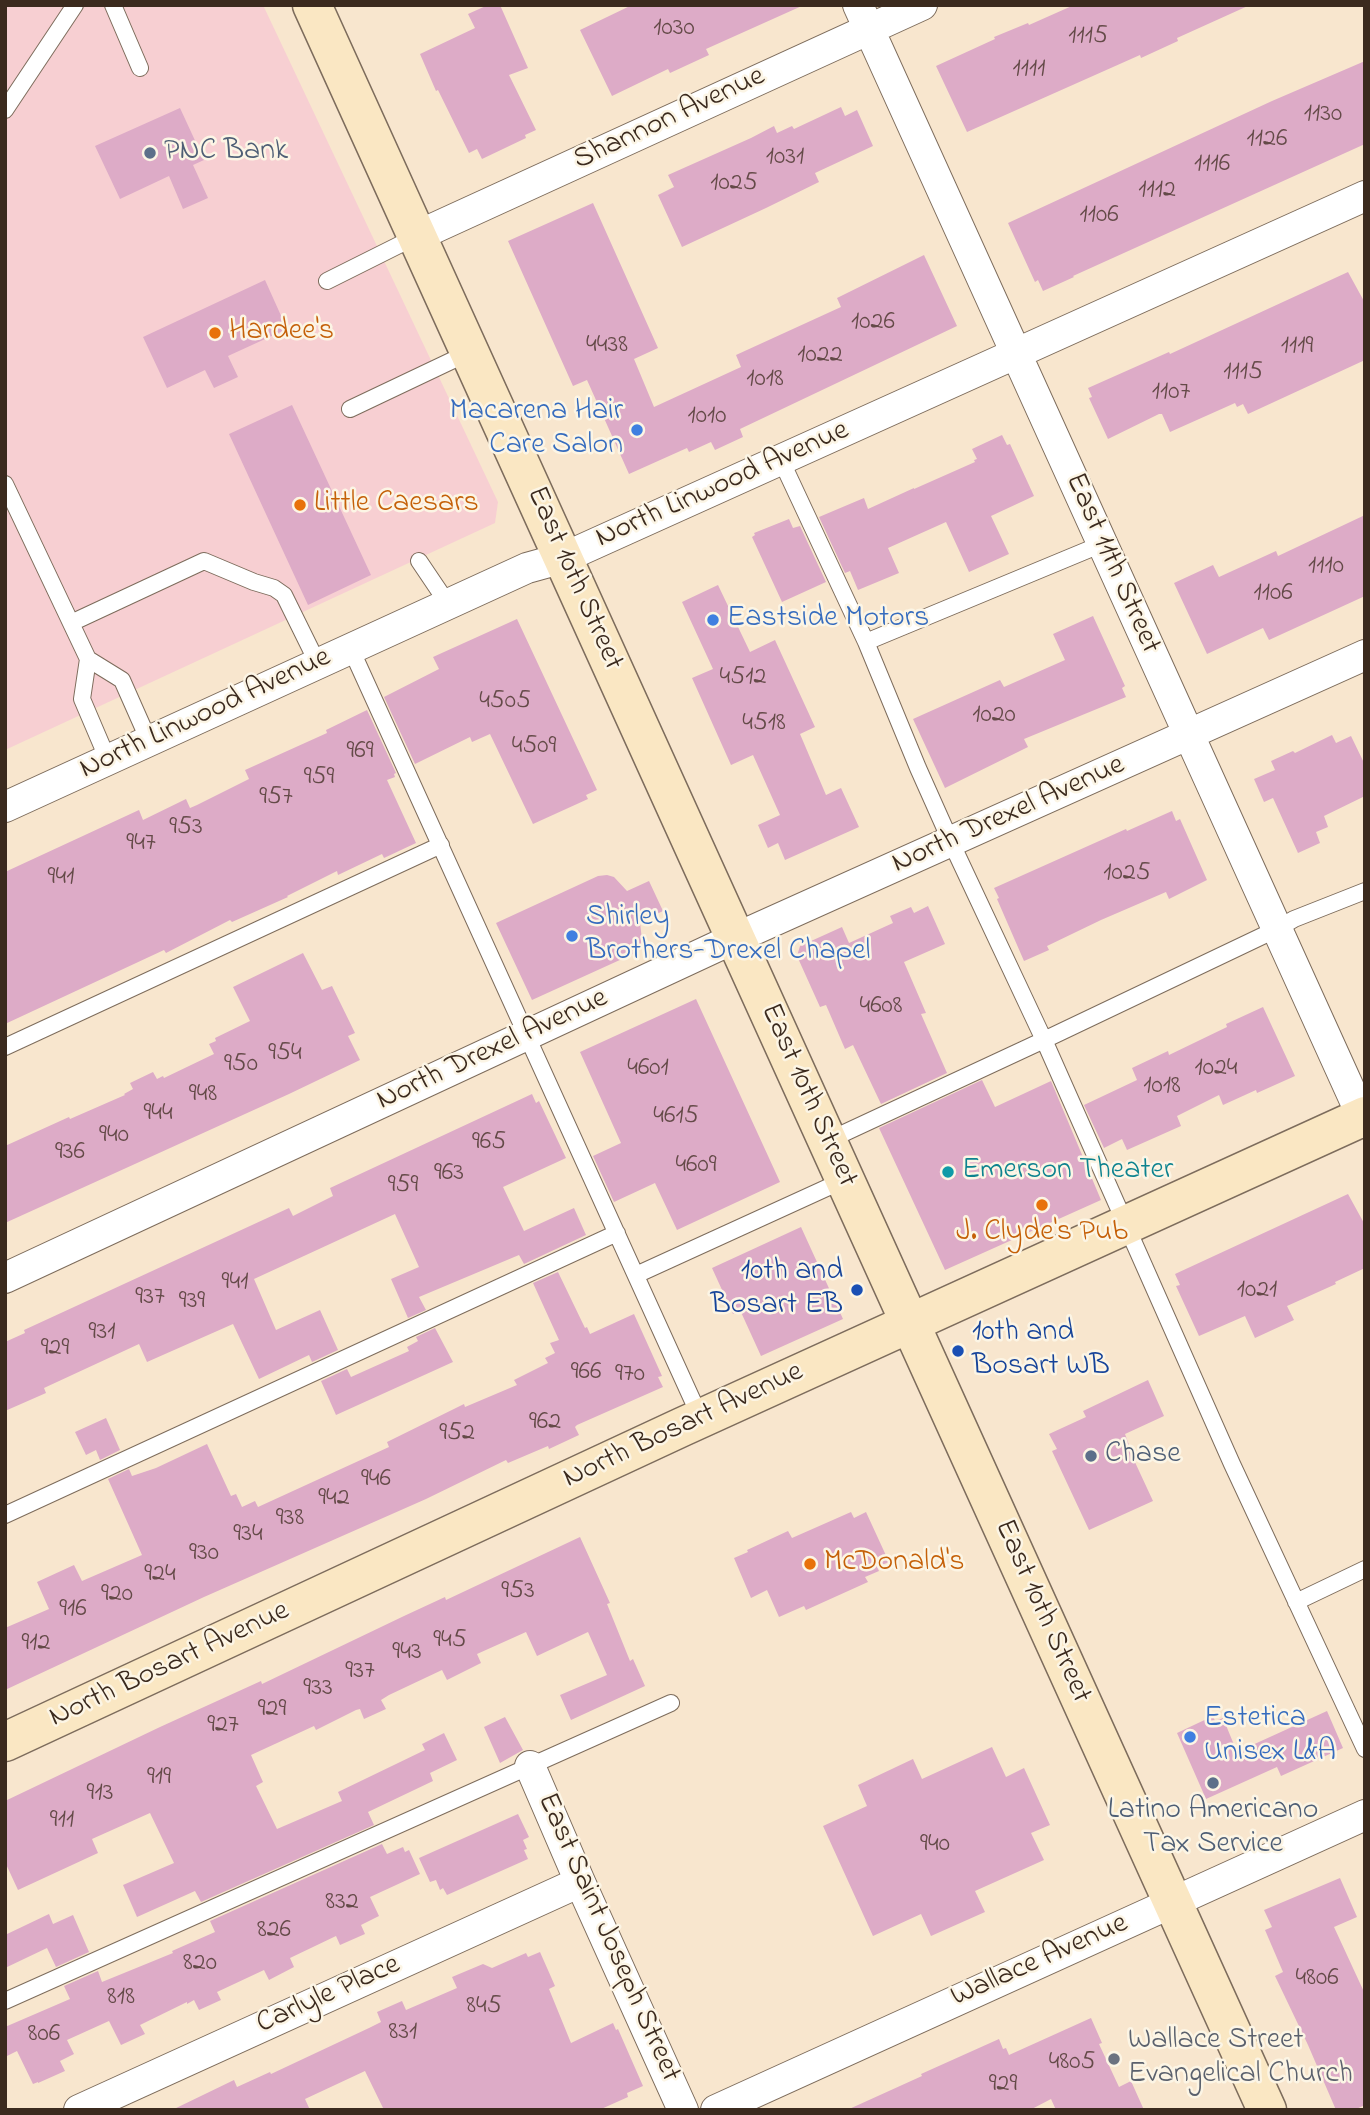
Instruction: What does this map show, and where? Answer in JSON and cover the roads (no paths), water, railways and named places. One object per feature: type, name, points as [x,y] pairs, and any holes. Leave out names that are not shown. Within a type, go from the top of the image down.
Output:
[{"type":"main road","name":"East 10th Street","points":[[312,5],[1267,2110]]},
{"type":"main road","name":"North Bosart Avenue","points":[[5,1742],[911,1322],[1364,1119]]},
{"type":"street","name":"Shannon Avenue","points":[[417,236],[863,17],[922,5]]},
{"type":"street","name":"East 11th Street","points":[[863,17],[1364,1119]]},
{"type":"street","name":"North Linwood Avenue","points":[[5,807],[527,568],[564,558],[1365,196]]},
{"type":"street","name":"North Drexel Avenue","points":[[5,1278],[736,939],[1365,655]]},
{"type":"street","name":"East Saint Joseph Street","points":[[530,1766],[683,2110]]},
{"type":"street","name":"Wallace Avenue","points":[[716,2110],[1365,1815]]},
{"type":"street","name":"Carlyle Place","points":[[79,2110],[580,1882]]},
{"type":"lane","points":[[5,110],[75,5]]},
{"type":"lane","points":[[113,5],[140,68]]},
{"type":"lane","points":[[327,281],[417,236]]},
{"type":"lane","points":[[350,409],[470,352]]},
{"type":"lane","points":[[781,460],[866,642],[918,768],[1044,1040],[1226,1451],[1365,1749]]},
{"type":"lane","points":[[5,484],[89,659],[122,680],[149,741]]},
{"type":"lane","points":[[866,642],[1102,544]]},
{"type":"lane","points":[[71,623],[204,561],[274,588],[284,595],[318,664]]},
{"type":"lane","points":[[419,561],[448,604]]},
{"type":"lane","points":[[351,649],[701,1419]]},
{"type":"lane","points":[[89,659],[82,699],[108,760]]},
{"type":"lane","points":[[5,1047],[440,845]]},
{"type":"lane","points":[[827,1141],[1294,919],[1365,891]]},
{"type":"lane","points":[[636,1275],[844,1180]]},
{"type":"lane","points":[[5,1515],[617,1233]]},
{"type":"lane","points":[[1296,1602],[1365,1569]]},
{"type":"lane","points":[[5,2001],[671,1703]]},
{"type":"place","name":"PNC Bank","points":[[150,153]]},
{"type":"place","name":"Hardee's","points":[[215,333]]},
{"type":"place","name":"Macarena Hair Care Salon","points":[[637,430]]},
{"type":"place","name":"Little Caesars","points":[[300,505]]},
{"type":"place","name":"Eastside Motors","points":[[713,620]]},
{"type":"place","name":"Shirley Brothers-Drexel Chapel","points":[[572,936]]},
{"type":"place","name":"Emerson Theater","points":[[948,1172]]},
{"type":"place","name":"J. Clyde's Pub","points":[[1042,1205]]},
{"type":"place","name":"10th and Bosart EB","points":[[857,1290]]},
{"type":"place","name":"10th and Bosart WB","points":[[958,1351]]},
{"type":"place","name":"Chase","points":[[1091,1456]]},
{"type":"place","name":"McDonald's","points":[[810,1564]]},
{"type":"place","name":"Estetica Unisex L&A","points":[[1190,1737]]},
{"type":"place","name":"Latino Americano Tax Service","points":[[1213,1783]]},
{"type":"place","name":"Wallace Street Evangelical Church","points":[[1114,2059]]}]
